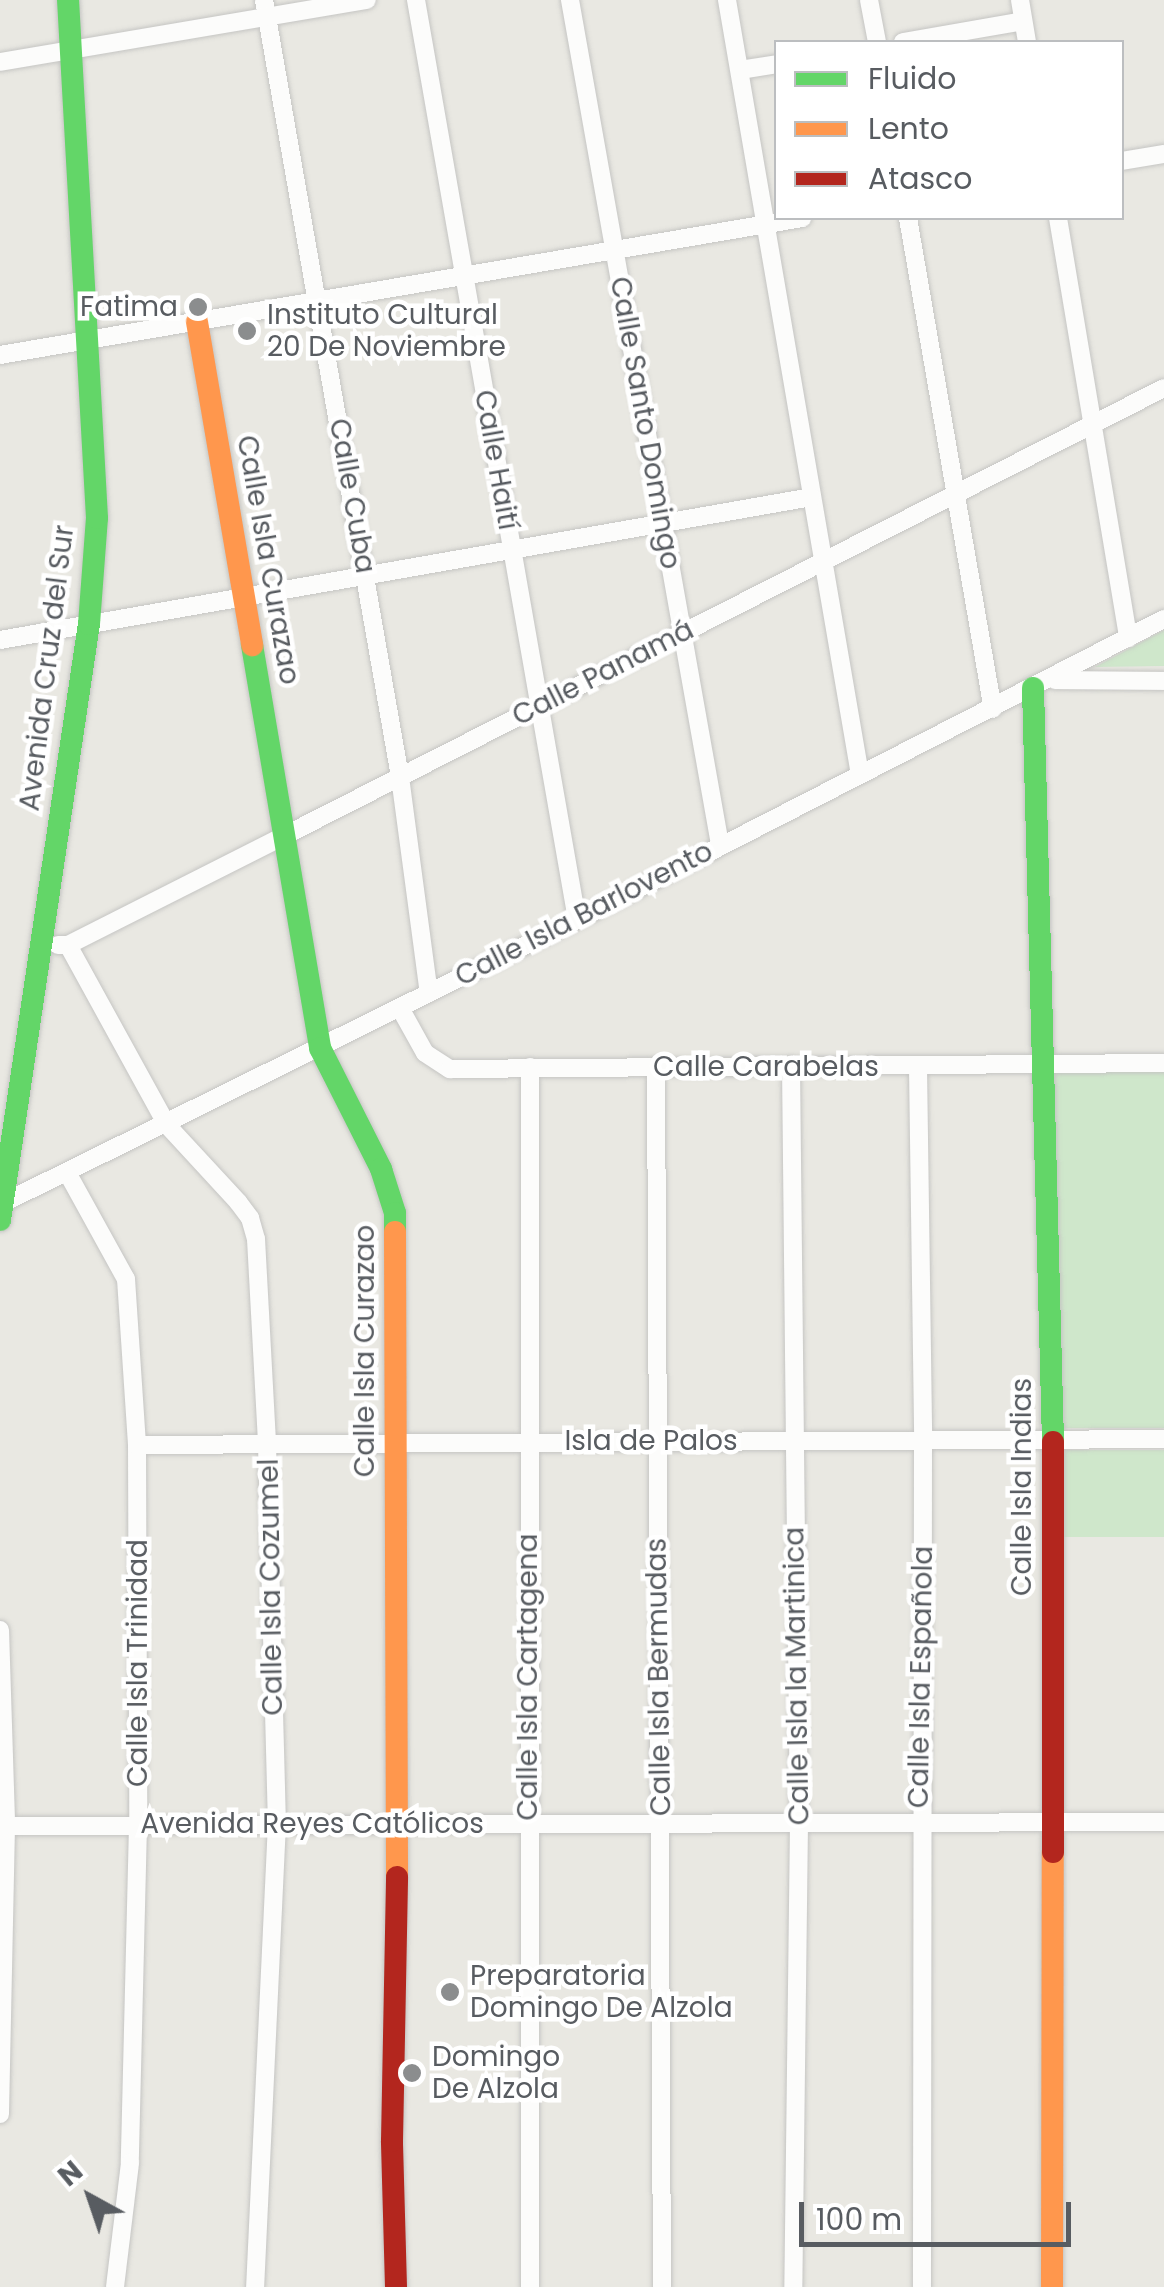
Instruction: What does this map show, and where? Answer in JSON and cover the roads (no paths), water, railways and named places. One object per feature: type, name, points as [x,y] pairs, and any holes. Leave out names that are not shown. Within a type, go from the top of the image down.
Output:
[{"type":"street","name":"Avenida Cruz del Sur","points":[[1,1212],[6,1132],[89,624],[97,518],[91,340],[68,0]]},
{"type":"street","points":[[0,62],[266,9],[367,0]]},
{"type":"street","name":"Calle Haití","points":[[416,0],[511,550],[542,704],[576,920]]},
{"type":"street","name":"Calle Santo Domingo","points":[[570,0],[720,845]]},
{"type":"street","points":[[727,0],[860,775]]},
{"type":"street","points":[[869,0],[876,40]]},
{"type":"street","points":[[1020,0],[1027,40]]},
{"type":"street","name":"Calle Cuba","points":[[266,9],[400,777],[429,993]]},
{"type":"street","points":[[914,40],[1023,21]]},
{"type":"street","points":[[740,70],[774,64]]},
{"type":"street","points":[[1124,161],[1164,154]]},
{"type":"street","points":[[0,355],[789,220]]},
{"type":"street","points":[[908,220],[993,709]]},
{"type":"street","points":[[1058,220],[1128,638]]},
{"type":"street","name":"Calle Isla Curazao","points":[[197,322],[320,1048],[381,1170],[395,1214],[398,1822],[392,2141],[396,2287]]},
{"type":"street","name":"Calle Panamá","points":[[39,945],[68,945],[1164,388]]},
{"type":"street","points":[[0,640],[812,497]]},
{"type":"street","name":"Calle Isla Barlovento","points":[[1,1212],[68,1174],[993,709],[1164,619]]},
{"type":"street","points":[[1042,684],[1164,681]]},
{"type":"street","name":"Calle Isla Indias","points":[[1042,684],[1044,1066],[1052,1440],[1052,2287]]},
{"type":"street","name":"Calle Isla Cozumel","points":[[68,945],[167,1125],[238,1202],[254,1228],[268,1444],[277,1822],[254,2287]]},
{"type":"street","name":"Calle Carabelas","points":[[400,1008],[425,1053],[443,1067],[1164,1063]]},
{"type":"street","name":"Calle Isla la Martinica","points":[[790,1064],[798,1823],[793,2287]]},
{"type":"street","name":"Calle Isla Bermudas","points":[[656,1066],[662,2287]]},
{"type":"street","name":"Calle Isla Cartagena","points":[[530,1067],[527,1822],[530,2287]]},
{"type":"street","name":"Calle Isla Española","points":[[918,1067],[923,1440],[919,1823],[922,2287]]},
{"type":"street","name":"Calle Isla Trinidad","points":[[68,1174],[126,1279],[137,1445],[138,1825],[130,2163],[114,2287]]},
{"type":"street","name":"Isla de Palos","points":[[137,1445],[1164,1439]]},
{"type":"street","points":[[0,1630],[0,2114]]},
{"type":"street","name":"Avenida Reyes Católicos","points":[[3,1826],[277,1822],[1164,1822]]},
{"type":"place","name":"Fatima","points":[[198,307]]},
{"type":"place","name":"Instituto Cultural 20 De Noviembre","points":[[247,331]]},
{"type":"place","name":"Preparatoria Domingo De Alzola","points":[[450,1992]]},
{"type":"place","name":"Domingo De Alzola","points":[[412,2073]]}]
